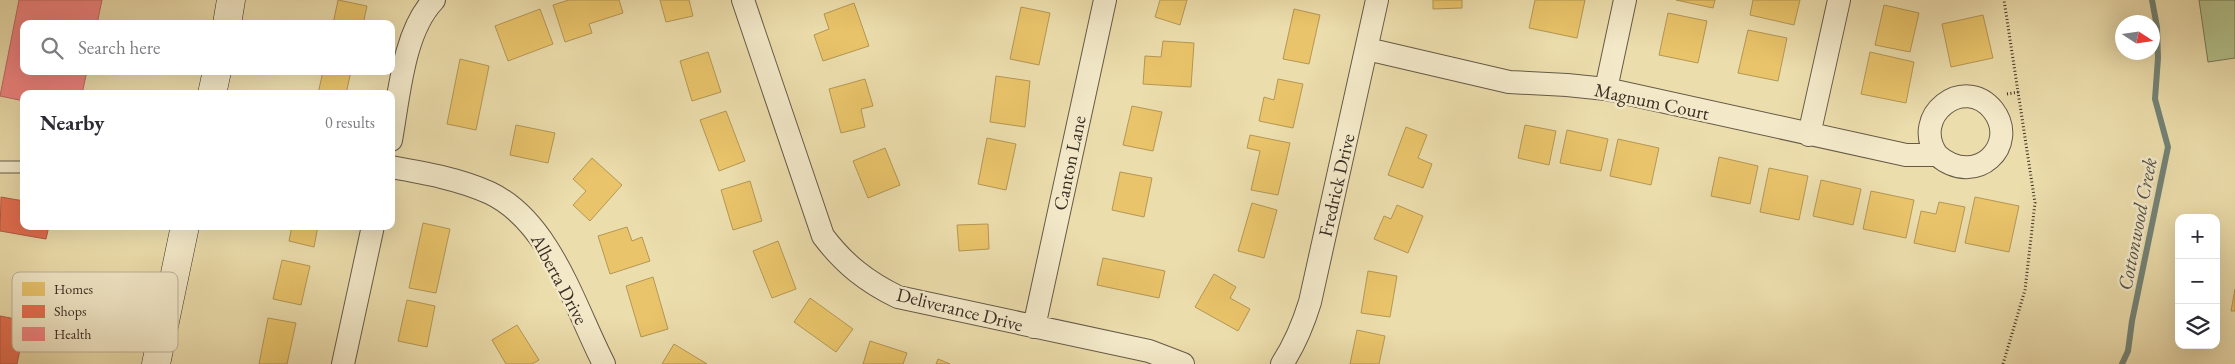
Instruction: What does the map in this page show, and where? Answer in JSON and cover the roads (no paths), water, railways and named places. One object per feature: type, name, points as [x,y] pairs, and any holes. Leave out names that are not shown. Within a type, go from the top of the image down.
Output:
[{"type":"main road","points":[[228,20],[232,0]]},
{"type":"main road","points":[[213,90],[216,75]]},
{"type":"main road","points":[[175,272],[184,230]]},
{"type":"street","points":[[395,119],[409,46],[415,27],[423,11],[434,0]]},
{"type":"street","name":"Deliverance Drive","points":[[743,0],[814,210],[824,236],[838,256],[864,277],[898,297],[1149,351],[1183,364]]},
{"type":"street","name":"Canton Lane","points":[[1034,327],[1105,0]]},
{"type":"street","name":"Fredrick Drive","points":[[1282,364],[1295,344],[1305,318],[1377,0]]},
{"type":"street","points":[[1606,89],[1625,0]]},
{"type":"street","points":[[1809,135],[1839,0]]},
{"type":"street","name":"Magnum Court","points":[[1367,49],[1509,82],[1606,89],[1906,155],[1937,155]]},
{"type":"street","name":"Alberta Drive","points":[[395,167],[473,186],[492,194],[528,222],[558,268],[604,364]]},
{"type":"street","points":[[343,364],[372,230]]},
{"type":"lane","points":[[0,167],[20,166]]},
{"type":"waterway","name":"Cottonwood Creek","points":[[2122,364],[2128,351],[2132,321],[2168,147],[2155,99],[2158,58],[2157,27],[2152,0]]}]
